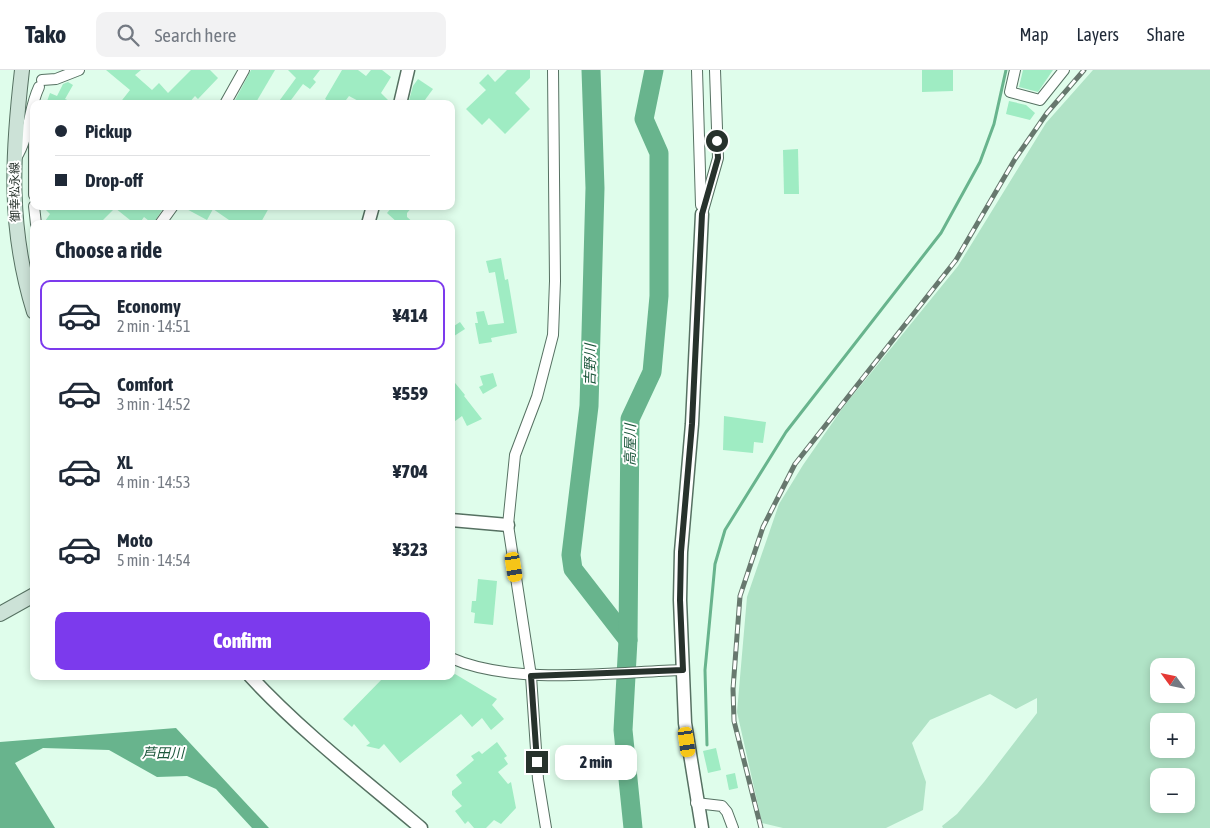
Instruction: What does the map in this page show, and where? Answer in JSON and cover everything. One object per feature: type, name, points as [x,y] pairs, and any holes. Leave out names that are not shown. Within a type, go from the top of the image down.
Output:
[{"type":"main road","name":"御幸松永線","points":[[22,70],[14,161],[13,205],[17,234],[30,294]]},
{"type":"main road","points":[[0,614],[30,597]]},
{"type":"street","points":[[41,79],[56,78],[79,70]]},
{"type":"street","points":[[227,100],[244,70]]},
{"type":"street","points":[[401,100],[408,70]]},
{"type":"street","points":[[546,828],[538,779],[534,675],[508,525],[515,455],[537,397],[553,335],[555,281],[553,70]]},
{"type":"street","points":[[697,70],[702,214],[692,424],[681,552],[680,600],[685,723],[696,804],[702,828]]},
{"type":"street","points":[[702,214],[718,158],[715,70]]},
{"type":"street","points":[[1015,70],[1010,92],[1040,100],[1064,70]]},
{"type":"street","points":[[33,100],[41,79]]},
{"type":"street","points":[[38,100],[41,79]]},
{"type":"street","points":[[14,161],[24,146],[30,116]]},
{"type":"street","points":[[455,520],[508,525]]},
{"type":"street","points":[[455,660],[465,664],[534,675],[683,670]]},
{"type":"street","points":[[254,680],[273,701],[320,744],[421,828]]},
{"type":"street","points":[[696,804],[722,806],[728,812],[733,828]]},
{"type":"shaded area","points":[[1093,70],[1210,70],[1210,828],[943,828],[942,826],[957,814],[984,782],[1037,713],[1037,698],[1016,709],[990,694],[930,720],[912,743],[926,782],[923,810],[886,828],[783,828],[762,823],[737,712],[747,597],[779,504],[803,465],[844,406],[958,266],[1046,123]]},
{"type":"water","name":"芦田川","points":[[176,728],[269,828],[252,828],[216,789],[187,776],[157,777],[109,750],[43,748],[15,763],[55,828],[0,828],[0,742]]},
{"type":"building","points":[[106,70],[141,70],[135,75],[152,90],[159,83],[168,93],[191,70],[210,70],[218,78],[198,99],[195,96],[192,100],[122,100],[130,90]]},
{"type":"building","points":[[251,70],[275,70],[257,100],[235,100]]},
{"type":"building","points":[[288,70],[320,70],[313,79],[316,82],[310,89],[303,84],[291,100],[280,100],[296,78]]},
{"type":"building","points":[[342,70],[358,70],[366,76],[371,70],[382,70],[391,77],[381,93],[388,100],[356,100],[349,96],[346,100],[325,99]]},
{"type":"building","points":[[507,70],[530,70],[530,78],[515,93],[530,109],[505,134],[489,118],[482,125],[466,109],[486,90],[479,83],[488,74],[495,82]]},
{"type":"building","points":[[922,70],[953,70],[953,91],[922,92]]},
{"type":"building","points":[[1023,70],[1053,70],[1038,92],[1019,87]]},
{"type":"building","points":[[418,79],[433,89],[425,100],[409,100],[413,86]]},
{"type":"building","points":[[68,82],[73,85],[65,99],[67,100],[47,100],[50,93],[57,96],[63,84]]},
{"type":"building","points":[[1009,101],[1026,105],[1035,113],[1030,120],[1006,114]]},
{"type":"building","points":[[798,149],[799,194],[784,194],[783,150]]},
{"type":"building","points":[[46,210],[113,210],[103,220],[46,220],[50,214]]},
{"type":"building","points":[[118,210],[162,210],[156,220],[148,220],[144,217],[142,220],[130,220]]},
{"type":"building","points":[[188,210],[212,210],[207,220]]},
{"type":"building","points":[[214,210],[268,210],[262,220],[229,220]]},
{"type":"building","points":[[390,210],[410,210],[407,217],[410,220],[395,220],[387,213]]},
{"type":"building","points":[[501,258],[505,280],[508,279],[517,333],[491,338],[492,342],[479,344],[475,323],[478,323],[476,312],[484,311],[488,325],[504,323],[495,272],[489,273],[486,261]]},
{"type":"building","points":[[460,322],[465,329],[455,335],[455,325]]},
{"type":"building","points":[[493,373],[497,386],[483,394],[479,387],[483,385],[480,376]]},
{"type":"building","points":[[455,383],[482,419],[467,426],[462,416],[455,421]]},
{"type":"building","points":[[724,416],[766,422],[763,443],[754,442],[753,453],[723,450]]},
{"type":"building","points":[[478,579],[497,581],[493,625],[474,623],[475,613],[471,612],[472,601],[476,601]]},
{"type":"building","points":[[455,674],[497,699],[492,705],[504,719],[491,730],[482,718],[472,727],[461,714],[400,763],[384,744],[379,749],[366,746],[370,743],[354,724],[352,727],[343,719],[381,680],[455,680]]},
{"type":"building","points":[[497,742],[507,756],[504,758],[508,764],[498,772],[508,784],[511,782],[516,808],[501,824],[494,820],[486,828],[474,828],[468,821],[465,824],[455,811],[462,806],[452,795],[452,791],[462,783],[456,775],[474,760],[471,756],[479,751],[482,754]]},
{"type":"building","points":[[716,748],[721,770],[708,773],[703,751]]},
{"type":"building","points":[[735,773],[738,788],[729,790],[726,775]]},
{"type":"waterway","name":"吉野川","points":[[591,70],[595,188],[589,406],[571,555],[573,569],[628,640]]},
{"type":"waterway","name":"高屋川","points":[[633,828],[623,730],[628,640],[630,419],[652,372],[659,296],[659,153],[644,119],[654,70]]},
{"type":"waterway","points":[[707,745],[705,670],[715,564],[725,530],[786,432],[941,233],[980,162],[994,124],[1006,70]]},
{"type":"railway","points":[[761,828],[734,721],[733,689],[740,596],[763,527],[795,464],[956,260],[1015,159],[1047,113],[1084,70]]},
{"type":"route","points":[[537,762],[531,676],[683,670],[680,600],[681,552],[692,424],[702,214],[718,158],[717,141]]}]
